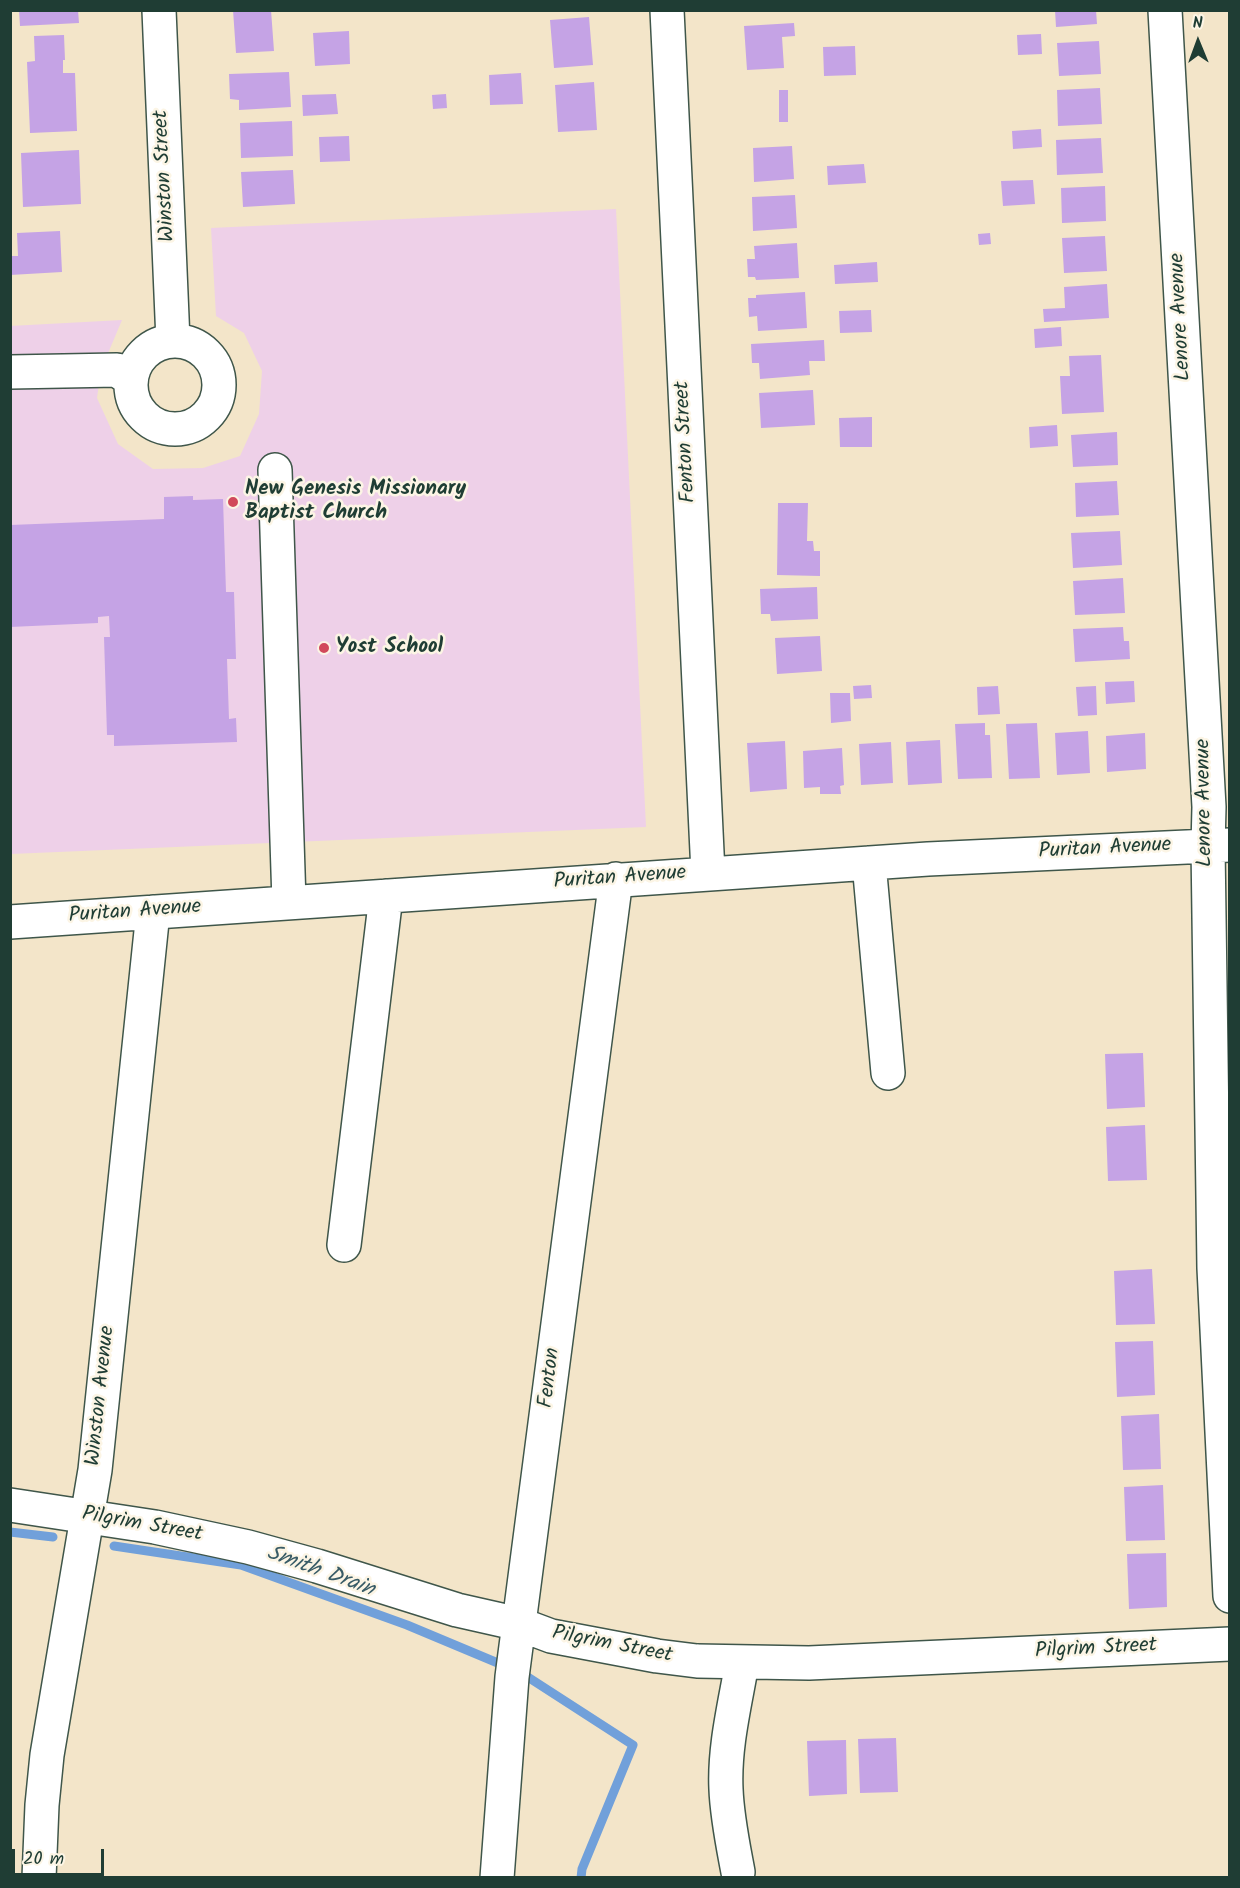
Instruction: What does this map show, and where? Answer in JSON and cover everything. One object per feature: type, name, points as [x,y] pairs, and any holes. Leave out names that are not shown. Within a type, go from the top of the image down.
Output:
[{"type":"street","name":"Winston Street","points":[[159,10],[173,341]]},
{"type":"street","name":"Fenton Street","points":[[667,10],[708,873]]},
{"type":"street","name":"Lenore Avenue","points":[[1165,10],[1208,795],[1219,845],[1214,1268],[1230,1596]]},
{"type":"street","points":[[173,341],[189,343],[202,350],[212,362],[218,375],[219,391],[214,405],[205,417],[192,425],[177,429],[162,427],[148,420],[138,410],[132,396],[131,380],[140,357],[161,343],[173,341]]},
{"type":"street","points":[[10,372],[117,370],[131,380]]},
{"type":"street","points":[[275,470],[289,902]]},
{"type":"street","name":"Puritan Avenue","points":[[10,922],[708,873],[1219,845]]},
{"type":"street","points":[[869,863],[888,1073]]},
{"type":"street","name":"Fenton","points":[[497,1878],[512,1677],[616,879]]},
{"type":"street","points":[[344,1245],[386,896]]},
{"type":"street","name":"Winston Avenue","points":[[39,1878],[47,1755],[95,1470],[153,912]]},
{"type":"street","name":"Pilgrim Street","points":[[10,1505],[155,1527],[248,1547],[457,1610],[519,1624],[551,1636],[657,1656],[697,1661],[821,1663],[1230,1644]]},
{"type":"street","points":[[738,1872],[729,1822],[726,1765],[742,1663]]},
{"type":"shaded area","name":"Yost School","points":[[616,209],[646,827],[11,854],[10,326],[122,320],[101,370],[97,398],[118,444],[153,469],[203,468],[240,456],[259,414],[262,371],[244,333],[216,316],[211,228]]},
{"type":"building","points":[[19,10],[78,10],[79,23],[20,26]]},
{"type":"building","points":[[233,10],[271,10],[274,51],[236,53]]},
{"type":"building","points":[[1055,10],[1096,10],[1097,24],[1056,27]]},
{"type":"building","points":[[589,17],[593,65],[554,68],[550,20]]},
{"type":"building","points":[[794,23],[795,36],[782,37],[784,68],[747,70],[744,26]]},
{"type":"building","points":[[349,31],[350,64],[315,66],[313,33]]},
{"type":"building","points":[[1041,34],[1042,54],[1018,55],[1017,35]]},
{"type":"building","points":[[64,35],[63,73],[75,73],[77,131],[30,133],[27,62],[35,61],[34,36]]},
{"type":"building","points":[[1099,41],[1101,74],[1059,76],[1057,43]]},
{"type":"building","points":[[855,46],[856,75],[824,76],[823,47]]},
{"type":"building","points":[[289,72],[291,107],[239,110],[239,100],[230,99],[229,74]]},
{"type":"building","points":[[521,73],[523,104],[490,105],[489,75]]},
{"type":"building","points":[[594,82],[597,130],[558,132],[555,85]]},
{"type":"building","points":[[1100,88],[1102,124],[1058,126],[1057,90]]},
{"type":"building","points":[[779,90],[788,90],[788,122],[779,122]]},
{"type":"building","points":[[336,94],[338,114],[303,116],[302,95]]},
{"type":"building","points":[[446,94],[447,108],[433,109],[432,95]]},
{"type":"building","points":[[292,121],[293,156],[241,158],[240,123]]},
{"type":"building","points":[[1041,129],[1042,147],[1013,149],[1012,131]]},
{"type":"building","points":[[349,136],[350,161],[320,162],[319,137]]},
{"type":"building","points":[[1101,138],[1103,173],[1057,175],[1056,140]]},
{"type":"building","points":[[792,146],[794,179],[754,182],[753,148]]},
{"type":"building","points":[[79,150],[81,204],[23,207],[21,153]]},
{"type":"building","points":[[864,164],[866,183],[828,185],[827,166]]},
{"type":"building","points":[[293,170],[295,204],[243,207],[241,172]]},
{"type":"building","points":[[1033,180],[1035,204],[1003,206],[1001,181]]},
{"type":"building","points":[[1105,186],[1106,221],[1062,223],[1061,188]]},
{"type":"building","points":[[795,195],[797,228],[753,231],[752,197]]},
{"type":"building","points":[[60,231],[62,272],[10,275],[10,256],[18,256],[17,233]]},
{"type":"building","points":[[990,233],[991,244],[979,245],[978,234]]},
{"type":"building","points":[[1105,236],[1107,271],[1064,273],[1062,238]]},
{"type":"building","points":[[797,243],[799,278],[756,280],[755,277],[748,277],[747,259],[755,259],[754,246]]},
{"type":"building","points":[[877,262],[878,282],[835,284],[834,265]]},
{"type":"building","points":[[1107,284],[1109,318],[1044,322],[1043,309],[1065,308],[1064,287]]},
{"type":"building","points":[[805,292],[807,328],[758,331],[757,316],[749,317],[748,298],[756,298],[756,295]]},
{"type":"building","points":[[871,310],[872,332],[840,333],[839,311]]},
{"type":"building","points":[[1061,327],[1062,346],[1035,348],[1034,329]]},
{"type":"building","points":[[824,340],[825,361],[809,361],[810,375],[760,379],[759,363],[752,363],[751,344]]},
{"type":"building","points":[[1101,355],[1104,412],[1062,414],[1060,376],[1070,376],[1069,356]]},
{"type":"building","points":[[813,390],[815,425],[761,428],[759,393]]},
{"type":"building","points":[[872,417],[872,447],[840,447],[839,418]]},
{"type":"building","points":[[1057,425],[1058,446],[1030,448],[1029,427]]},
{"type":"building","points":[[1117,432],[1118,465],[1073,467],[1071,435]]},
{"type":"building","points":[[1117,481],[1119,515],[1076,517],[1075,483]]},
{"type":"building","points":[[193,496],[193,500],[223,499],[226,592],[234,592],[236,659],[227,659],[229,719],[236,718],[237,742],[114,746],[114,735],[107,735],[104,637],[110,637],[109,616],[98,617],[98,623],[10,627],[10,525],[164,519],[164,497]]},
{"type":"building","points":[[778,503],[808,503],[807,541],[813,541],[814,551],[820,551],[820,576],[777,575]]},
{"type":"building","points":[[1120,531],[1122,565],[1073,568],[1071,533]]},
{"type":"building","points":[[1123,578],[1125,613],[1075,615],[1073,581]]},
{"type":"building","points":[[817,587],[818,619],[771,621],[770,614],[761,614],[760,589]]},
{"type":"building","points":[[1123,627],[1124,641],[1129,641],[1130,659],[1075,662],[1073,629]]},
{"type":"building","points":[[820,636],[822,671],[777,674],[775,638]]},
{"type":"building","points":[[1134,681],[1135,702],[1106,704],[1105,682]]},
{"type":"building","points":[[871,685],[872,698],[854,699],[853,686]]},
{"type":"building","points":[[998,686],[1000,714],[978,715],[977,687]]},
{"type":"building","points":[[1096,686],[1097,715],[1078,716],[1076,687]]},
{"type":"building","points":[[830,693],[850,693],[851,721],[831,723]]},
{"type":"building","points":[[985,723],[985,735],[990,735],[992,778],[958,779],[955,724]]},
{"type":"building","points":[[1037,723],[1040,778],[1009,779],[1006,724]]},
{"type":"building","points":[[1088,731],[1090,773],[1057,775],[1055,733]]},
{"type":"building","points":[[1145,733],[1146,769],[1107,772],[1106,736]]},
{"type":"building","points":[[940,740],[942,783],[908,785],[906,742]]},
{"type":"building","points":[[785,741],[787,789],[750,792],[747,743]]},
{"type":"building","points":[[891,742],[893,783],[861,785],[859,744]]},
{"type":"building","points":[[842,748],[844,785],[840,786],[841,794],[820,794],[820,787],[804,788],[803,751]]},
{"type":"building","points":[[1143,1053],[1145,1107],[1107,1109],[1105,1054]]},
{"type":"building","points":[[1145,1125],[1147,1180],[1108,1181],[1106,1127]]},
{"type":"building","points":[[1152,1269],[1155,1324],[1116,1325],[1114,1271]]},
{"type":"building","points":[[1153,1341],[1155,1395],[1117,1397],[1115,1342]]},
{"type":"building","points":[[1159,1414],[1161,1469],[1123,1470],[1121,1416]]},
{"type":"building","points":[[1163,1485],[1165,1540],[1126,1541],[1124,1487]]},
{"type":"building","points":[[1166,1553],[1167,1607],[1129,1609],[1127,1554]]},
{"type":"building","points":[[896,1738],[898,1792],[860,1793],[858,1739]]},
{"type":"building","points":[[846,1740],[847,1794],[809,1796],[807,1741]]},
{"type":"waterway","name":"Smith Drain","points":[[10,1532],[53,1537]]},
{"type":"waterway","name":"Smith Drain","points":[[114,1546],[241,1565],[407,1625],[505,1666]]},
{"type":"waterway","name":"Smith Drain","points":[[520,1672],[633,1745],[582,1869],[581,1878]]},
{"type":"place","name":"New Genesis Missionary Baptist Church","points":[[233,502]]},
{"type":"place","name":"Yost School","points":[[324,648]]}]
